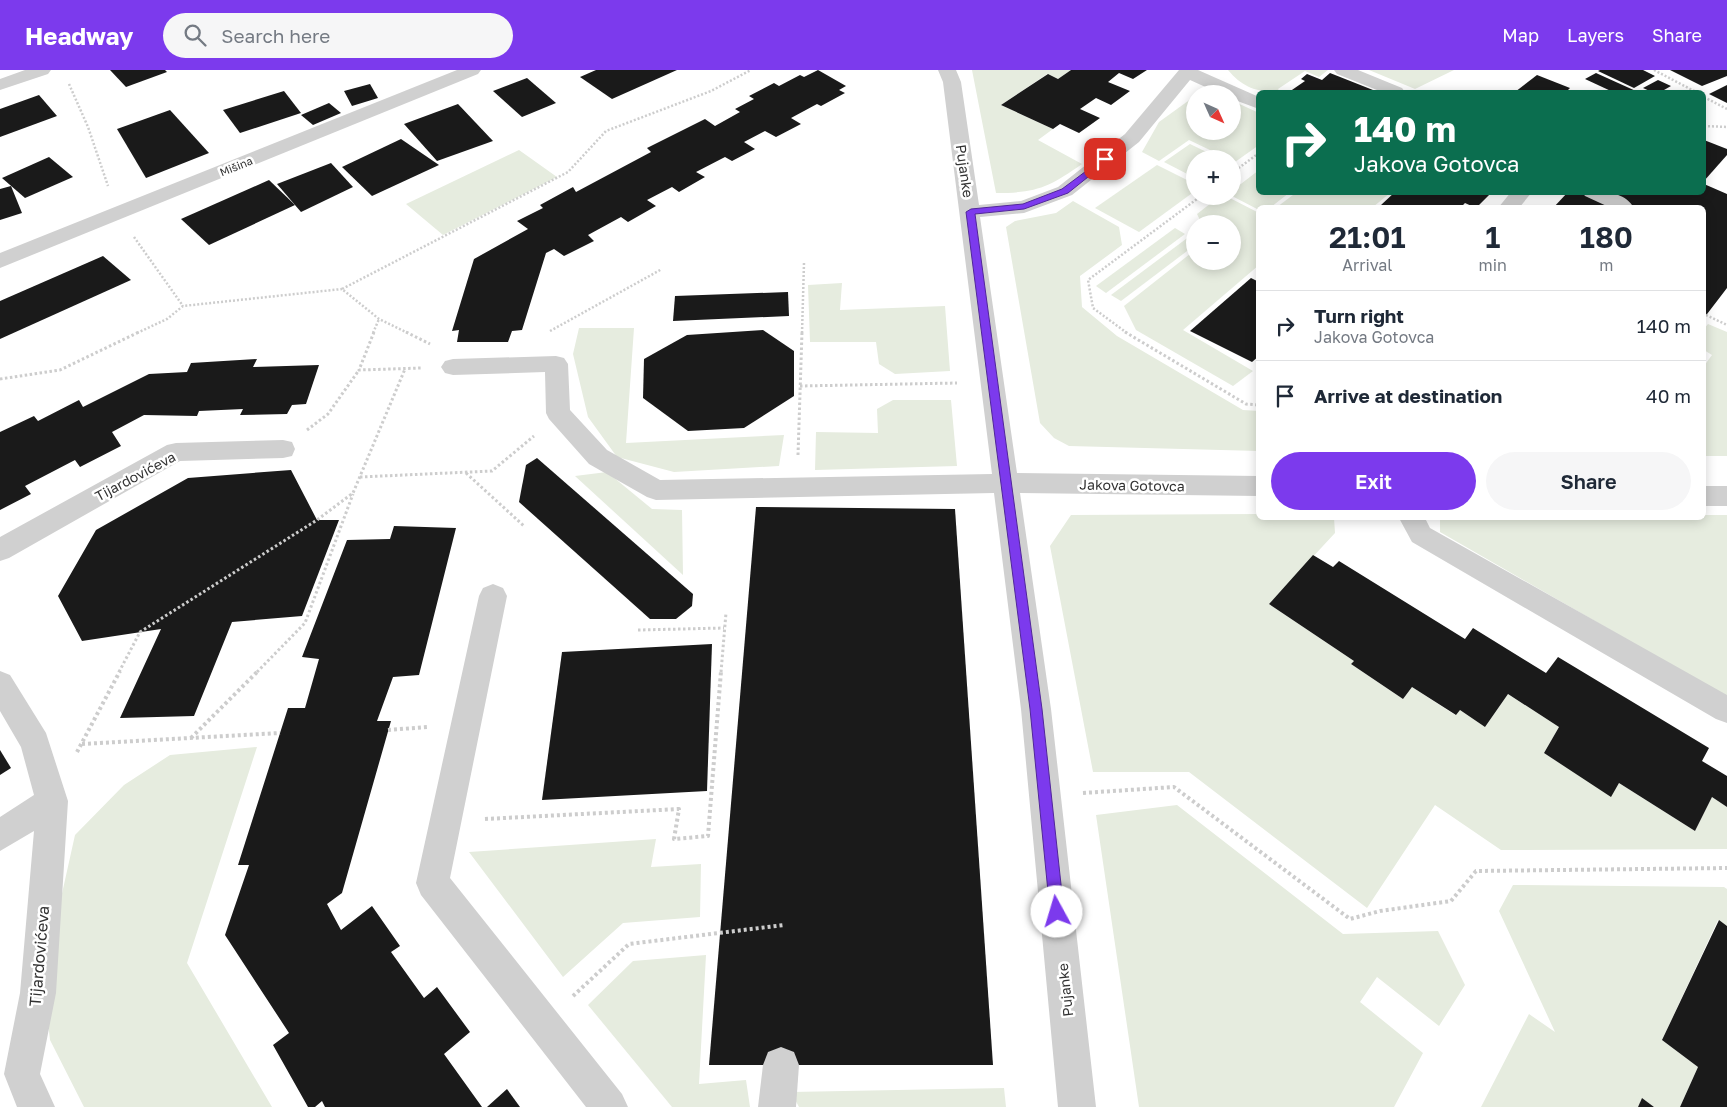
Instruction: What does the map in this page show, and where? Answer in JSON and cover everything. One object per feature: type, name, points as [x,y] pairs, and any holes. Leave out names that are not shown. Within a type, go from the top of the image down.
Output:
[{"type":"street","points":[[0,85],[42,70]]},
{"type":"street","name":"Mišina","points":[[0,261],[472,70]]},
{"type":"street","name":"Pujanke","points":[[947,70],[952,82],[971,212],[1036,709],[1077,1107]]},
{"type":"street","points":[[1343,70],[1391,90]]},
{"type":"street","points":[[971,212],[1024,207],[1065,191],[1132,138],[1188,71],[1256,103]]},
{"type":"street","points":[[1511,205],[1519,195]]},
{"type":"street","points":[[1599,195],[1622,205]]},
{"type":"street","points":[[453,367],[556,364],[558,413]]},
{"type":"street","name":"Jakova Gotovca","points":[[558,413],[598,457],[656,490],[737,490],[1005,483],[1256,486]]},
{"type":"street","name":"Tijardovićeva","points":[[0,550],[176,452],[283,449]]},
{"type":"street","points":[[1706,496],[1727,496]]},
{"type":"street","points":[[1413,520],[1420,535],[1727,710]]},
{"type":"street","points":[[493,596],[444,821],[433,883],[609,1107]]},
{"type":"street","name":"Tijardovićeva","points":[[0,684],[35,742],[52,801],[38,993],[22,1074],[36,1107]]},
{"type":"street","points":[[0,835],[52,801]]},
{"type":"street","points":[[777,1107],[781,1065]]},
{"type":"path","points":[[0,379],[60,370],[167,319],[183,306],[342,289],[568,172],[606,132],[711,91],[751,70]]},
{"type":"path","points":[[1654,70],[1691,90]]},
{"type":"path","points":[[1706,98],[1727,109]]},
{"type":"path","points":[[1706,126],[1727,127]]},
{"type":"path","points":[[1241,166],[1256,155]]},
{"type":"path","points":[[1189,205],[1088,280],[1093,308],[1121,330],[1246,404],[1256,405]]},
{"type":"path","points":[[797,487],[804,263]]},
{"type":"path","points":[[547,333],[662,268]]},
{"type":"path","points":[[342,289],[379,320],[437,348]]},
{"type":"path","points":[[1706,315],[1727,325]]},
{"type":"path","points":[[283,449],[328,414],[359,370],[379,320]]},
{"type":"path","points":[[359,370],[453,367]]},
{"type":"path","points":[[191,738],[305,623],[353,493],[405,369]]},
{"type":"path","points":[[800,386],[992,383]]},
{"type":"path","points":[[360,477],[492,471],[512,457],[558,413]]},
{"type":"path","points":[[465,472],[524,526]]},
{"type":"path","points":[[280,733],[81,744],[140,632],[317,520],[353,493]]},
{"type":"path","points":[[444,821],[679,809],[674,840],[708,836],[726,613]]},
{"type":"path","points":[[638,630],[724,628]]},
{"type":"path","points":[[388,730],[414,728]]},
{"type":"path","points":[[1099,792],[1174,787],[1350,919],[1380,911],[1451,901],[1476,870],[1727,868]]},
{"type":"path","points":[[544,1024],[629,944],[784,925]]},
{"type":"shaded area","points":[[972,70],[1071,70],[1058,79],[1047,74],[1001,105],[1053,129],[1038,140],[1082,164],[1042,187],[1022,192],[996,193]]},
{"type":"shaded area","points":[[1228,70],[1328,70],[1319,77],[1305,71],[1279,90],[1257,90],[1245,85]]},
{"type":"shaded area","points":[[1369,70],[1454,70],[1415,89]]},
{"type":"shaded area","points":[[1186,102],[1186,140],[1189,140],[1159,161],[1142,152],[1159,122]]},
{"type":"shaded area","points":[[1241,105],[1256,112],[1256,147],[1241,158],[1241,150],[1210,150],[1189,140],[1241,140]]},
{"type":"shaded area","points":[[1190,144],[1202,150],[1186,150],[1186,173],[1164,162]]},
{"type":"shaded area","points":[[519,150],[557,177],[443,235],[406,204]]},
{"type":"shaded area","points":[[1157,165],[1186,180],[1186,198],[1139,232],[1095,208]]},
{"type":"shaded area","points":[[1256,172],[1256,195],[1286,195],[1274,205],[1256,205],[1256,208],[1241,201],[1241,184]]},
{"type":"shaded area","points":[[1293,195],[1388,195],[1375,205],[1280,205]]},
{"type":"shaded area","points":[[1073,201],[1119,227],[1122,245],[1080,276],[1082,307],[1117,336],[1243,410],[1256,411],[1256,451],[1069,446],[1054,438],[1040,423],[1006,227],[1015,221],[1056,213]]},
{"type":"shaded area","points":[[1241,204],[1256,211],[1256,268],[1183,330],[1253,371],[1233,386],[1136,330],[1124,306],[1186,257],[1186,270],[1241,270],[1241,215],[1198,215],[1208,205]]},
{"type":"shaded area","points":[[1175,228],[1185,234],[1106,293],[1096,286]]},
{"type":"shaded area","points":[[1186,239],[1186,252],[1121,301],[1111,295]]},
{"type":"shaded area","points":[[842,283],[840,310],[945,306],[950,371],[895,374],[879,364],[876,342],[810,342],[808,285]]},
{"type":"shaded area","points":[[1708,324],[1727,332],[1727,456],[1706,456],[1706,363],[1712,355],[1706,351],[1706,326]]},
{"type":"shaded area","points":[[579,328],[634,328],[626,443],[784,435],[779,466],[674,472],[617,457],[588,417],[573,354]]},
{"type":"shaded area","points":[[893,400],[951,400],[957,466],[815,470],[816,432],[878,433],[877,409]]},
{"type":"shaded area","points":[[607,472],[652,509],[682,510],[683,575],[575,476]]},
{"type":"shaded area","points":[[1256,514],[1256,520],[1334,520],[1335,533],[1269,604],[1354,661],[1351,664],[1403,699],[1412,687],[1455,715],[1460,710],[1485,727],[1508,694],[1559,727],[1544,753],[1611,796],[1619,783],[1695,831],[1712,797],[1727,807],[1727,849],[1501,850],[1435,805],[1367,908],[1189,772],[1093,772],[1050,546],[1071,515]]},
{"type":"shaded area","points":[[1706,515],[1727,515],[1727,697],[1440,532],[1440,520],[1706,520]]},
{"type":"shaded area","points":[[257,747],[187,963],[272,1107],[84,1107],[50,1040],[43,979],[75,835],[124,785],[170,755]]},
{"type":"shaded area","points":[[1177,805],[1343,934],[1438,931],[1465,985],[1439,1026],[1377,977],[1360,1002],[1423,1053],[1394,1107],[1139,1107],[1096,815]]},
{"type":"shaded area","points":[[656,839],[651,867],[701,864],[700,917],[623,923],[563,977],[469,852]]},
{"type":"shaded area","points":[[1513,885],[1724,887],[1727,889],[1727,926],[1718,920],[1662,1040],[1698,1067],[1680,1107],[1654,1107],[1642,1098],[1638,1107],[1481,1107],[1529,1014],[1555,1032],[1499,911]]},
{"type":"shaded area","points":[[706,955],[699,1084],[746,1080],[750,1107],[672,1107],[588,1005],[633,961]]},
{"type":"shaded area","points":[[1004,1088],[1006,1107],[799,1107],[791,1092]]},
{"type":"building","points":[[110,70],[165,70],[167,72],[126,87]]},
{"type":"building","points":[[596,70],[677,70],[612,99],[580,77]]},
{"type":"building","points":[[818,70],[846,86],[839,90],[845,93],[821,106],[817,104],[791,118],[801,124],[776,137],[765,131],[744,142],[755,149],[732,161],[725,157],[696,172],[705,177],[679,192],[672,187],[647,200],[656,206],[628,222],[621,217],[588,235],[594,241],[564,256],[554,249],[546,253],[522,330],[512,331],[508,342],[457,342],[459,330],[452,331],[474,259],[528,229],[517,221],[543,208],[540,205],[573,187],[576,192],[651,152],[647,148],[705,119],[715,126],[740,112],[735,109],[754,99],[749,96],[774,83],[779,86],[800,75],[804,77]]},
{"type":"building","points":[[1071,70],[1147,70],[1133,79],[1119,73],[1108,82],[1130,91],[1111,105],[1096,98],[1080,109],[1100,118],[1079,133],[1060,124],[1053,129],[1001,105],[1048,74],[1058,79]]},
{"type":"building","points":[[1643,70],[1655,76],[1634,88],[1598,71]]},
{"type":"building","points":[[1670,70],[1727,70],[1727,76],[1702,86]]},
{"type":"building","points":[[1330,73],[1373,90],[1292,90],[1305,81],[1301,79],[1307,74],[1322,80]]},
{"type":"building","points":[[1596,73],[1634,90],[1609,90],[1585,79]]},
{"type":"building","points":[[1537,75],[1570,88],[1568,90],[1518,90]]},
{"type":"building","points":[[527,78],[556,103],[522,117],[493,91]]},
{"type":"building","points":[[1658,80],[1671,86],[1664,90],[1648,90],[1643,88]]},
{"type":"building","points":[[370,84],[378,98],[352,106],[344,91]]},
{"type":"building","points":[[1727,85],[1727,103],[1709,94]]},
{"type":"building","points":[[284,91],[301,113],[240,133],[223,110]]},
{"type":"building","points":[[39,95],[57,116],[0,137],[0,109]]},
{"type":"building","points":[[329,103],[341,113],[313,125],[301,115]]},
{"type":"building","points":[[458,104],[493,141],[437,161],[404,124]]},
{"type":"building","points":[[170,110],[209,153],[146,178],[117,129]]},
{"type":"building","points":[[401,139],[439,165],[372,196],[342,167]]},
{"type":"building","points":[[1706,141],[1727,149],[1727,155],[1706,179]]},
{"type":"building","points":[[49,157],[73,177],[25,198],[2,178]]},
{"type":"building","points":[[331,163],[353,187],[301,212],[277,184]]},
{"type":"building","points":[[269,180],[295,205],[209,245],[181,219]]},
{"type":"building","points":[[1706,185],[1727,194],[1727,288],[1706,315],[1706,205],[1556,205],[1565,195],[1706,195]]},
{"type":"building","points":[[11,186],[22,213],[0,220],[0,189]]},
{"type":"building","points":[[1392,195],[1489,195],[1479,205],[1465,203],[1463,205],[1381,205]]},
{"type":"building","points":[[103,256],[131,280],[0,339],[0,301]]},
{"type":"building","points":[[1251,278],[1256,280],[1256,359],[1252,362],[1190,331]]},
{"type":"building","points":[[788,292],[789,316],[673,321],[675,296]]},
{"type":"building","points":[[763,330],[794,351],[794,396],[744,428],[688,431],[643,398],[644,359],[687,335]]},
{"type":"building","points":[[257,359],[253,367],[319,365],[306,404],[292,405],[287,414],[240,415],[243,409],[199,411],[197,416],[144,415],[112,432],[121,446],[80,467],[75,460],[25,486],[31,494],[0,510],[0,432],[34,416],[38,421],[79,400],[83,407],[149,374],[187,372],[191,363]]},
{"type":"building","points":[[537,458],[693,594],[692,606],[676,619],[650,619],[519,502],[526,465]]},
{"type":"building","points":[[291,470],[317,520],[339,520],[302,616],[232,622],[194,716],[120,718],[161,629],[82,641],[58,596],[96,530],[188,478]]},
{"type":"building","points":[[756,507],[955,509],[993,1065],[709,1065]]},
{"type":"building","points":[[394,526],[456,528],[419,675],[393,677],[377,721],[391,721],[342,893],[327,904],[341,930],[372,906],[400,946],[391,952],[424,998],[437,987],[470,1032],[444,1054],[482,1107],[325,1107],[322,1101],[315,1107],[308,1107],[273,1045],[289,1033],[225,935],[249,865],[238,865],[288,708],[305,708],[319,659],[302,657],[347,540],[390,539]]},
{"type":"building","points":[[1313,555],[1333,567],[1339,561],[1465,639],[1473,628],[1546,673],[1558,657],[1709,748],[1702,761],[1727,776],[1727,807],[1712,797],[1695,831],[1619,783],[1611,797],[1544,753],[1559,727],[1508,694],[1485,727],[1460,710],[1456,715],[1412,687],[1403,699],[1351,664],[1354,661],[1269,604]]},
{"type":"building","points":[[712,644],[707,791],[542,800],[562,652]]},
{"type":"building","points":[[0,750],[11,768],[0,775]]},
{"type":"building","points":[[1719,920],[1727,926],[1727,1107],[1680,1107],[1698,1067],[1662,1040]]},
{"type":"building","points":[[507,1089],[520,1107],[487,1107]]},
{"type":"building","points":[[1642,1098],[1654,1107],[1638,1107]]},
{"type":"route","points":[[1057,912],[1036,709],[971,212],[1024,207],[1065,191],[1105,159]]}]
